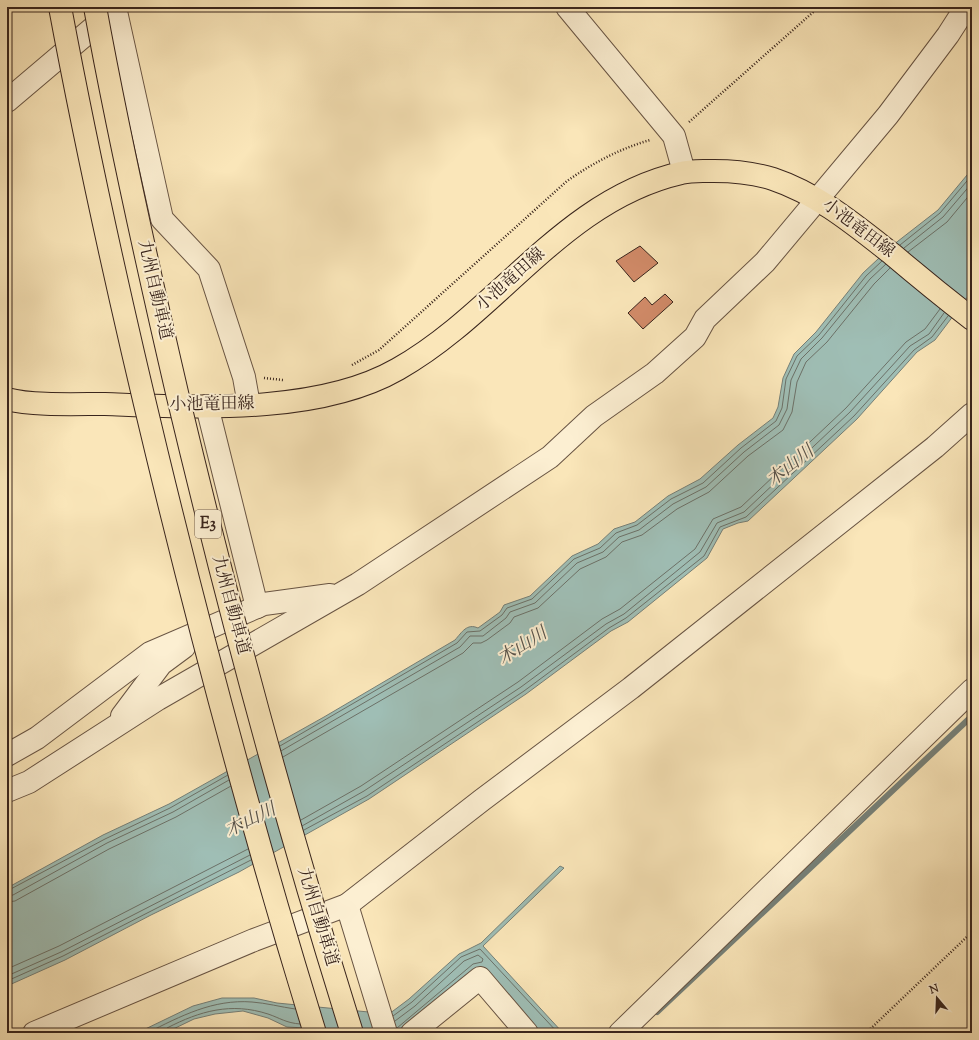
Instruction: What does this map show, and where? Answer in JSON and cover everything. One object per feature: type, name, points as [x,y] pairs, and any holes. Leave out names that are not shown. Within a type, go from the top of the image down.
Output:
[{"type":"main road","name":"九州自動車道","points":[[60,7],[80,116],[116,283],[175,530],[221,706],[279,916],[315,1033]]},
{"type":"main road","name":"九州自動車道","points":[[109,8],[114,109],[148,267],[208,521],[254,698],[312,904],[352,1033]]},
{"type":"main road","name":"小池竜田線","points":[[7,399],[55,403],[249,406],[319,398],[349,390],[396,371],[433,348],[457,329],[530,261],[582,218],[637,186],[684,172],[734,171],[773,179],[816,199],[846,217],[972,319]]},
{"type":"street","points":[[567,7],[674,136],[684,172]]},
{"type":"street","points":[[7,791],[29,782],[158,698],[341,594],[550,457],[594,416],[655,373],[695,337],[705,319],[765,262],[816,199],[888,115],[948,35],[966,7]]},
{"type":"street","points":[[7,101],[109,8],[162,219],[209,269],[244,377],[249,406]]},
{"type":"street","points":[[207,406],[256,607]]},
{"type":"street","points":[[34,1033],[254,940],[346,905],[631,688],[935,447],[972,414]]},
{"type":"street","points":[[7,755],[37,738],[150,653],[264,604],[341,594]]},
{"type":"street","points":[[113,728],[161,664],[214,625]]},
{"type":"street","points":[[620,1033],[972,690]]},
{"type":"street","points":[[346,905],[386,1033]]},
{"type":"street","points":[[412,1033],[480,978],[527,1033]]},
{"type":"path","points":[[351,365],[379,350],[566,181],[591,164],[627,147],[674,136],[820,7]]},
{"type":"path","points":[[244,377],[291,380]]},
{"type":"path","points":[[866,1033],[972,932]]},
{"type":"water","name":"木山川","points":[[972,169],[972,291],[935,340],[917,352],[857,419],[748,521],[723,529],[707,558],[628,622],[611,631],[526,694],[369,799],[239,872],[151,915],[65,960],[7,986],[7,888],[103,835],[169,804],[324,717],[455,640],[462,631],[468,627],[478,628],[500,612],[504,605],[530,596],[572,556],[598,544],[614,529],[635,522],[668,496],[700,479],[738,445],[773,418],[778,407],[783,378],[794,354],[816,332],[863,273],[893,245],[938,210]]},
{"type":"water","points":[[560,866],[564,868],[483,946],[563,1033],[534,1033],[479,971],[403,1033],[287,1027],[268,1018],[243,1011],[215,1014],[194,1019],[165,1033],[137,1033],[193,1006],[222,998],[254,998],[277,1003],[389,1014],[409,999],[459,954],[481,943]]},
{"type":"building","points":[[640,246],[658,263],[634,282],[616,261]]},
{"type":"building","points":[[665,294],[673,302],[643,329],[628,313],[645,297],[652,305]]},
{"type":"waterway","points":[[657,1012],[972,716]]}]
